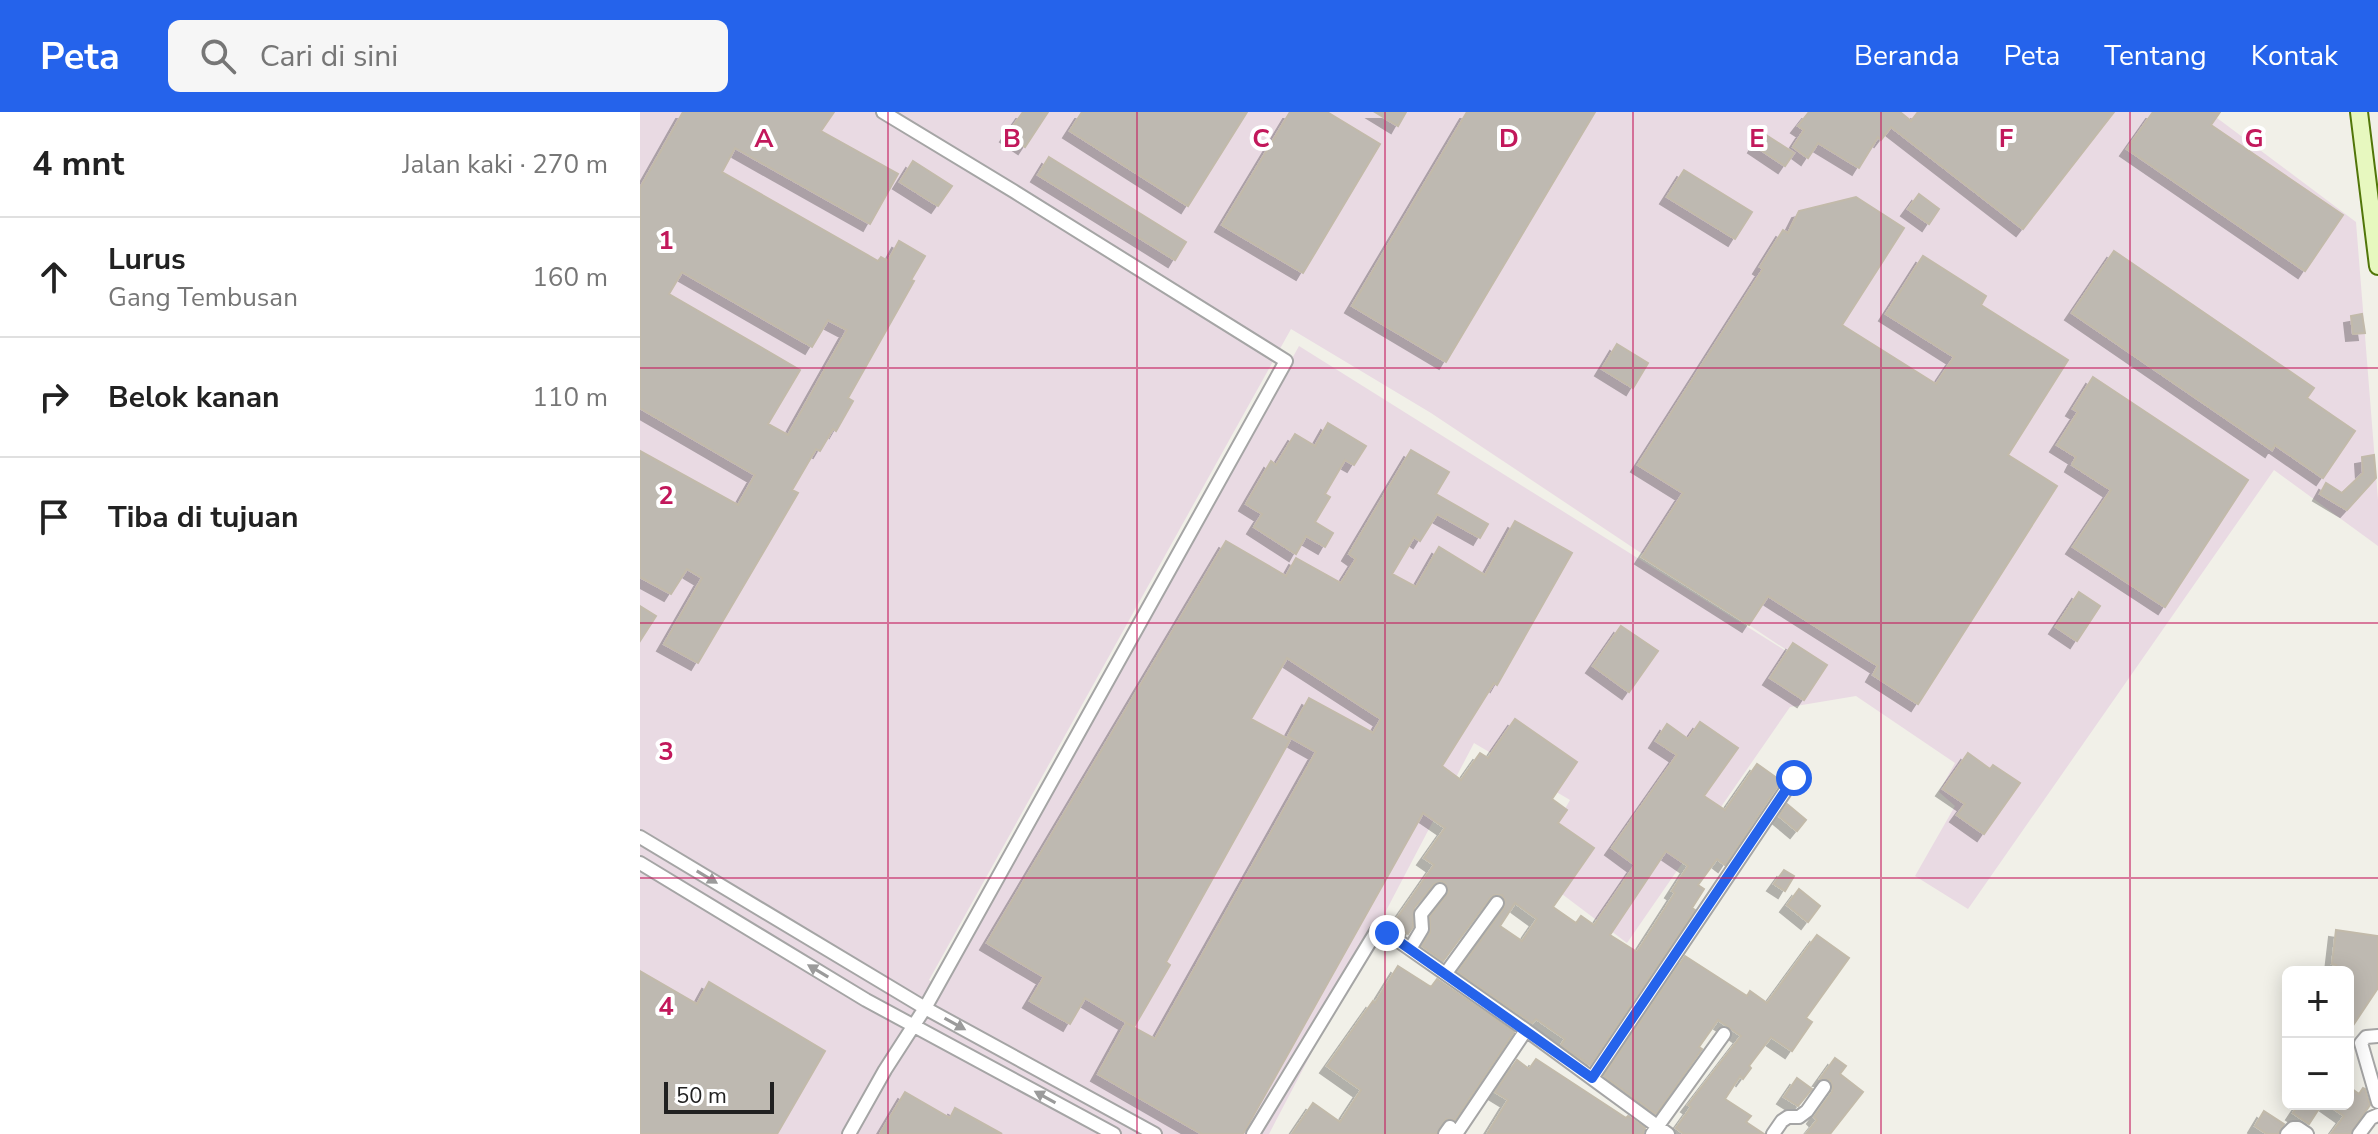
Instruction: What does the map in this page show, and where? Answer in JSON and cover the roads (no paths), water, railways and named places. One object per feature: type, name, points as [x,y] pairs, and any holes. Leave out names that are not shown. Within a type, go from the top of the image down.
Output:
[{"type":"street","points":[[849,1134],[925,1008],[1286,361],[883,112]]},
{"type":"street","points":[[2359,112],[2378,266]]},
{"type":"street","points":[[1592,1078],[1794,778]]},
{"type":"street","points":[[640,837],[925,1008],[1155,1134]]},
{"type":"street","points":[[640,863],[866,1000],[1114,1134],[1124,1117]]},
{"type":"street","points":[[1410,949],[1422,929],[1421,914],[1440,890]]},
{"type":"street","points":[[1446,973],[1497,903]]},
{"type":"street","points":[[1253,1134],[1377,930],[1387,933],[1526,1030],[1592,1078],[1654,1130],[1668,1134]]},
{"type":"street","points":[[1450,1132],[1526,1030]]},
{"type":"street","points":[[1654,1130],[1724,1034]]},
{"type":"street","points":[[2378,1036],[2366,1037],[2361,1043],[2378,1102]]},
{"type":"street","points":[[1773,1134],[1782,1121],[1788,1117],[1799,1117],[1807,1111],[1824,1087]]},
{"type":"street","points":[[2359,1134],[2371,1118],[2378,1115]]},
{"type":"street","points":[[2287,1134],[2293,1128],[2307,1134]]}]
